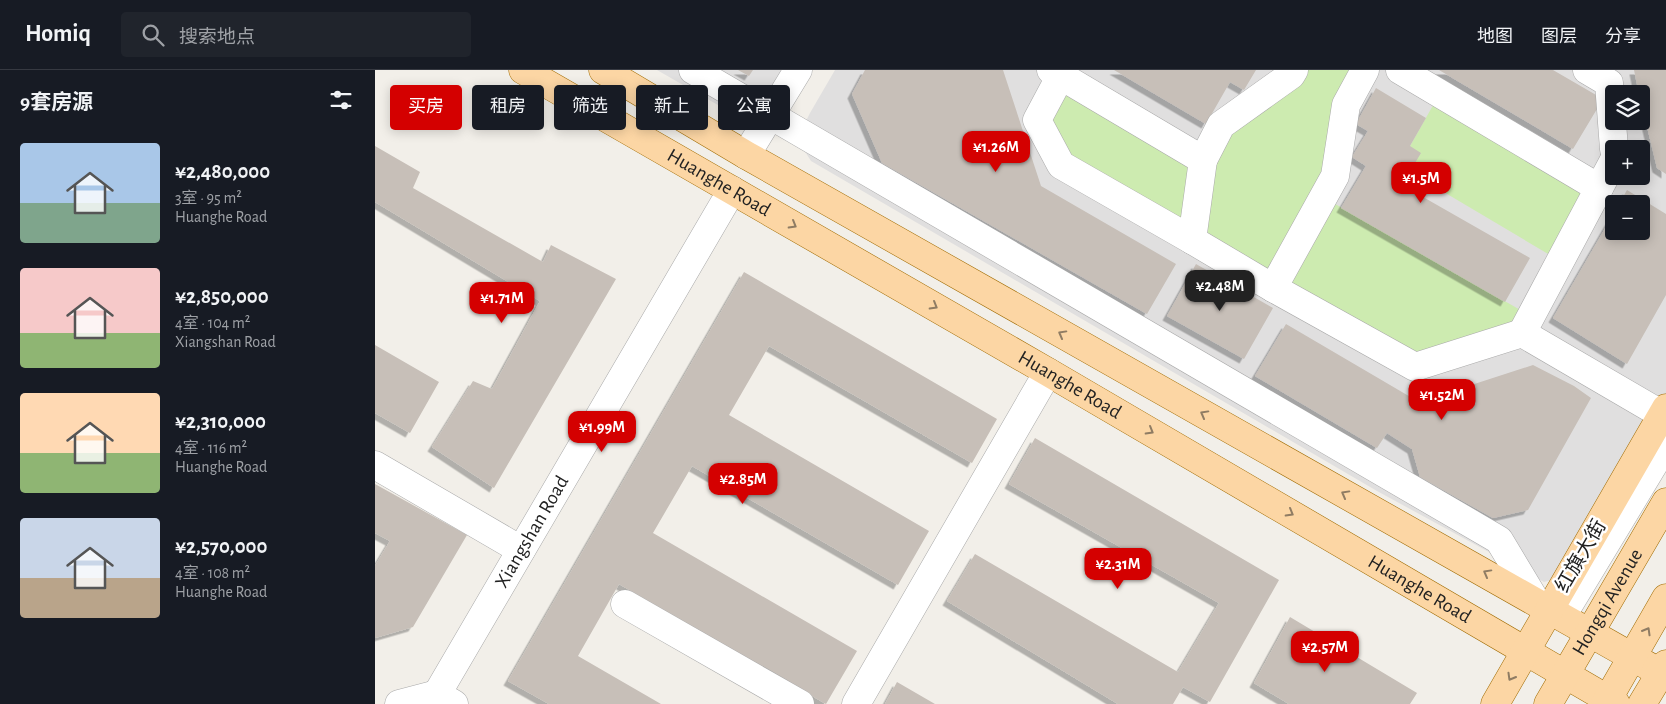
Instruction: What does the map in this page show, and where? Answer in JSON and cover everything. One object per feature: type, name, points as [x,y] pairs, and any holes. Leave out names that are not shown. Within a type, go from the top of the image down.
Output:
[{"type":"main road","name":"Huanghe Road","points":[[523,70],[1048,372],[1610,702]]},
{"type":"main road","name":"Huanghe Road","points":[[603,70],[747,155],[1633,657],[1664,671]]},
{"type":"main road","name":"红旗大街","points":[[1495,704],[1549,608],[1665,413]]},
{"type":"main road","name":"Hongqi Avenue","points":[[1548,704],[1666,502]]},
{"type":"main road","points":[[1610,702],[1666,598]]},
{"type":"main road","points":[[1642,704],[1664,671]]},
{"type":"street","points":[[693,70],[718,85]]},
{"type":"street","points":[[789,85],[798,70]]},
{"type":"street","points":[[1192,240],[1203,160],[1221,125],[1291,76],[1294,70]]},
{"type":"street","points":[[1273,288],[1335,176],[1346,105],[1365,70]]},
{"type":"street","points":[[1400,70],[1599,188]]},
{"type":"street","points":[[1595,72],[1609,83],[1613,140]]},
{"type":"street","points":[[1203,160],[1056,73],[1037,120],[1061,165],[1273,288],[1415,367],[1522,333],[1605,177]]},
{"type":"street","points":[[790,128],[1499,540],[1549,608],[1666,444]]},
{"type":"street","points":[[747,155],[762,130]]},
{"type":"street","name":"Xiangshan Road","points":[[445,699],[521,550],[732,190]]},
{"type":"street","points":[[1522,333],[1665,413]]},
{"type":"street","points":[[857,704],[1048,372]]},
{"type":"street","points":[[375,465],[521,550]]},
{"type":"street","points":[[625,604],[800,704]]},
{"type":"street","points":[[399,704],[445,699]]},
{"type":"shaded area","points":[[657,70],[787,70],[778,85],[718,85],[718,105],[708,99],[708,85],[683,85]]},
{"type":"shaded area","points":[[835,70],[1666,70],[1666,414],[1570,575],[1544,582],[1377,491],[811,161],[797,139]]},
{"type":"green space","points":[[1294,70],[1365,70],[1323,197],[1531,316],[1415,367],[1061,165],[1037,120],[1061,75],[1203,160]]},
{"type":"green space","points":[[1440,93],[1599,188],[1560,261],[1410,172],[1410,146]]},
{"type":"building","points":[[738,70],[753,70],[749,76]]},
{"type":"building","points":[[865,70],[1003,70],[1041,186],[1176,264],[1147,314],[882,163],[852,94]]},
{"type":"building","points":[[1114,70],[1256,70],[1244,90],[1230,82],[1206,124]]},
{"type":"building","points":[[1439,70],[1553,70],[1603,99],[1573,149]]},
{"type":"building","points":[[1634,70],[1666,70],[1666,174],[1657,168],[1648,130],[1650,130],[1650,85],[1637,85]]},
{"type":"building","points":[[1376,88],[1426,118],[1410,146],[1421,153],[1402,185],[1530,258],[1505,302],[1341,208],[1366,166],[1352,157],[1368,131],[1356,124]]},
{"type":"building","points":[[375,146],[420,172],[413,188],[543,262],[551,245],[616,279],[494,488],[432,447],[473,381],[492,389],[540,301],[375,202]]},
{"type":"building","points":[[1627,190],[1635,195],[1624,195]]},
{"type":"building","points":[[1650,204],[1666,214],[1666,295],[1627,364],[1553,318],[1605,228],[1605,240],[1650,240]]},
{"type":"building","points":[[1196,264],[1273,308],[1244,359],[1167,316]]},
{"type":"building","points":[[744,272],[997,419],[972,463],[769,346],[729,415],[929,531],[898,585],[692,466],[653,533],[857,651],[826,704],[619,584],[578,656],[661,704],[549,704],[508,681]]},
{"type":"building","points":[[1286,324],[1419,402],[1533,365],[1574,386],[1591,398],[1528,510],[1493,518],[1420,477],[1412,449],[1387,433],[1377,448],[1255,376]]},
{"type":"building","points":[[375,345],[439,382],[410,433],[375,413]]},
{"type":"building","points":[[1035,438],[1279,580],[1210,702],[1183,687],[1173,704],[1118,704],[947,601],[975,554],[1178,672],[1219,603],[1009,484]]},
{"type":"building","points":[[375,484],[467,535],[413,627],[375,638],[375,566],[390,541],[375,533]]},
{"type":"building","points":[[1290,617],[1417,693],[1410,704],[1289,704],[1254,683]]},
{"type":"building","points":[[897,682],[935,704],[885,704]]}]
